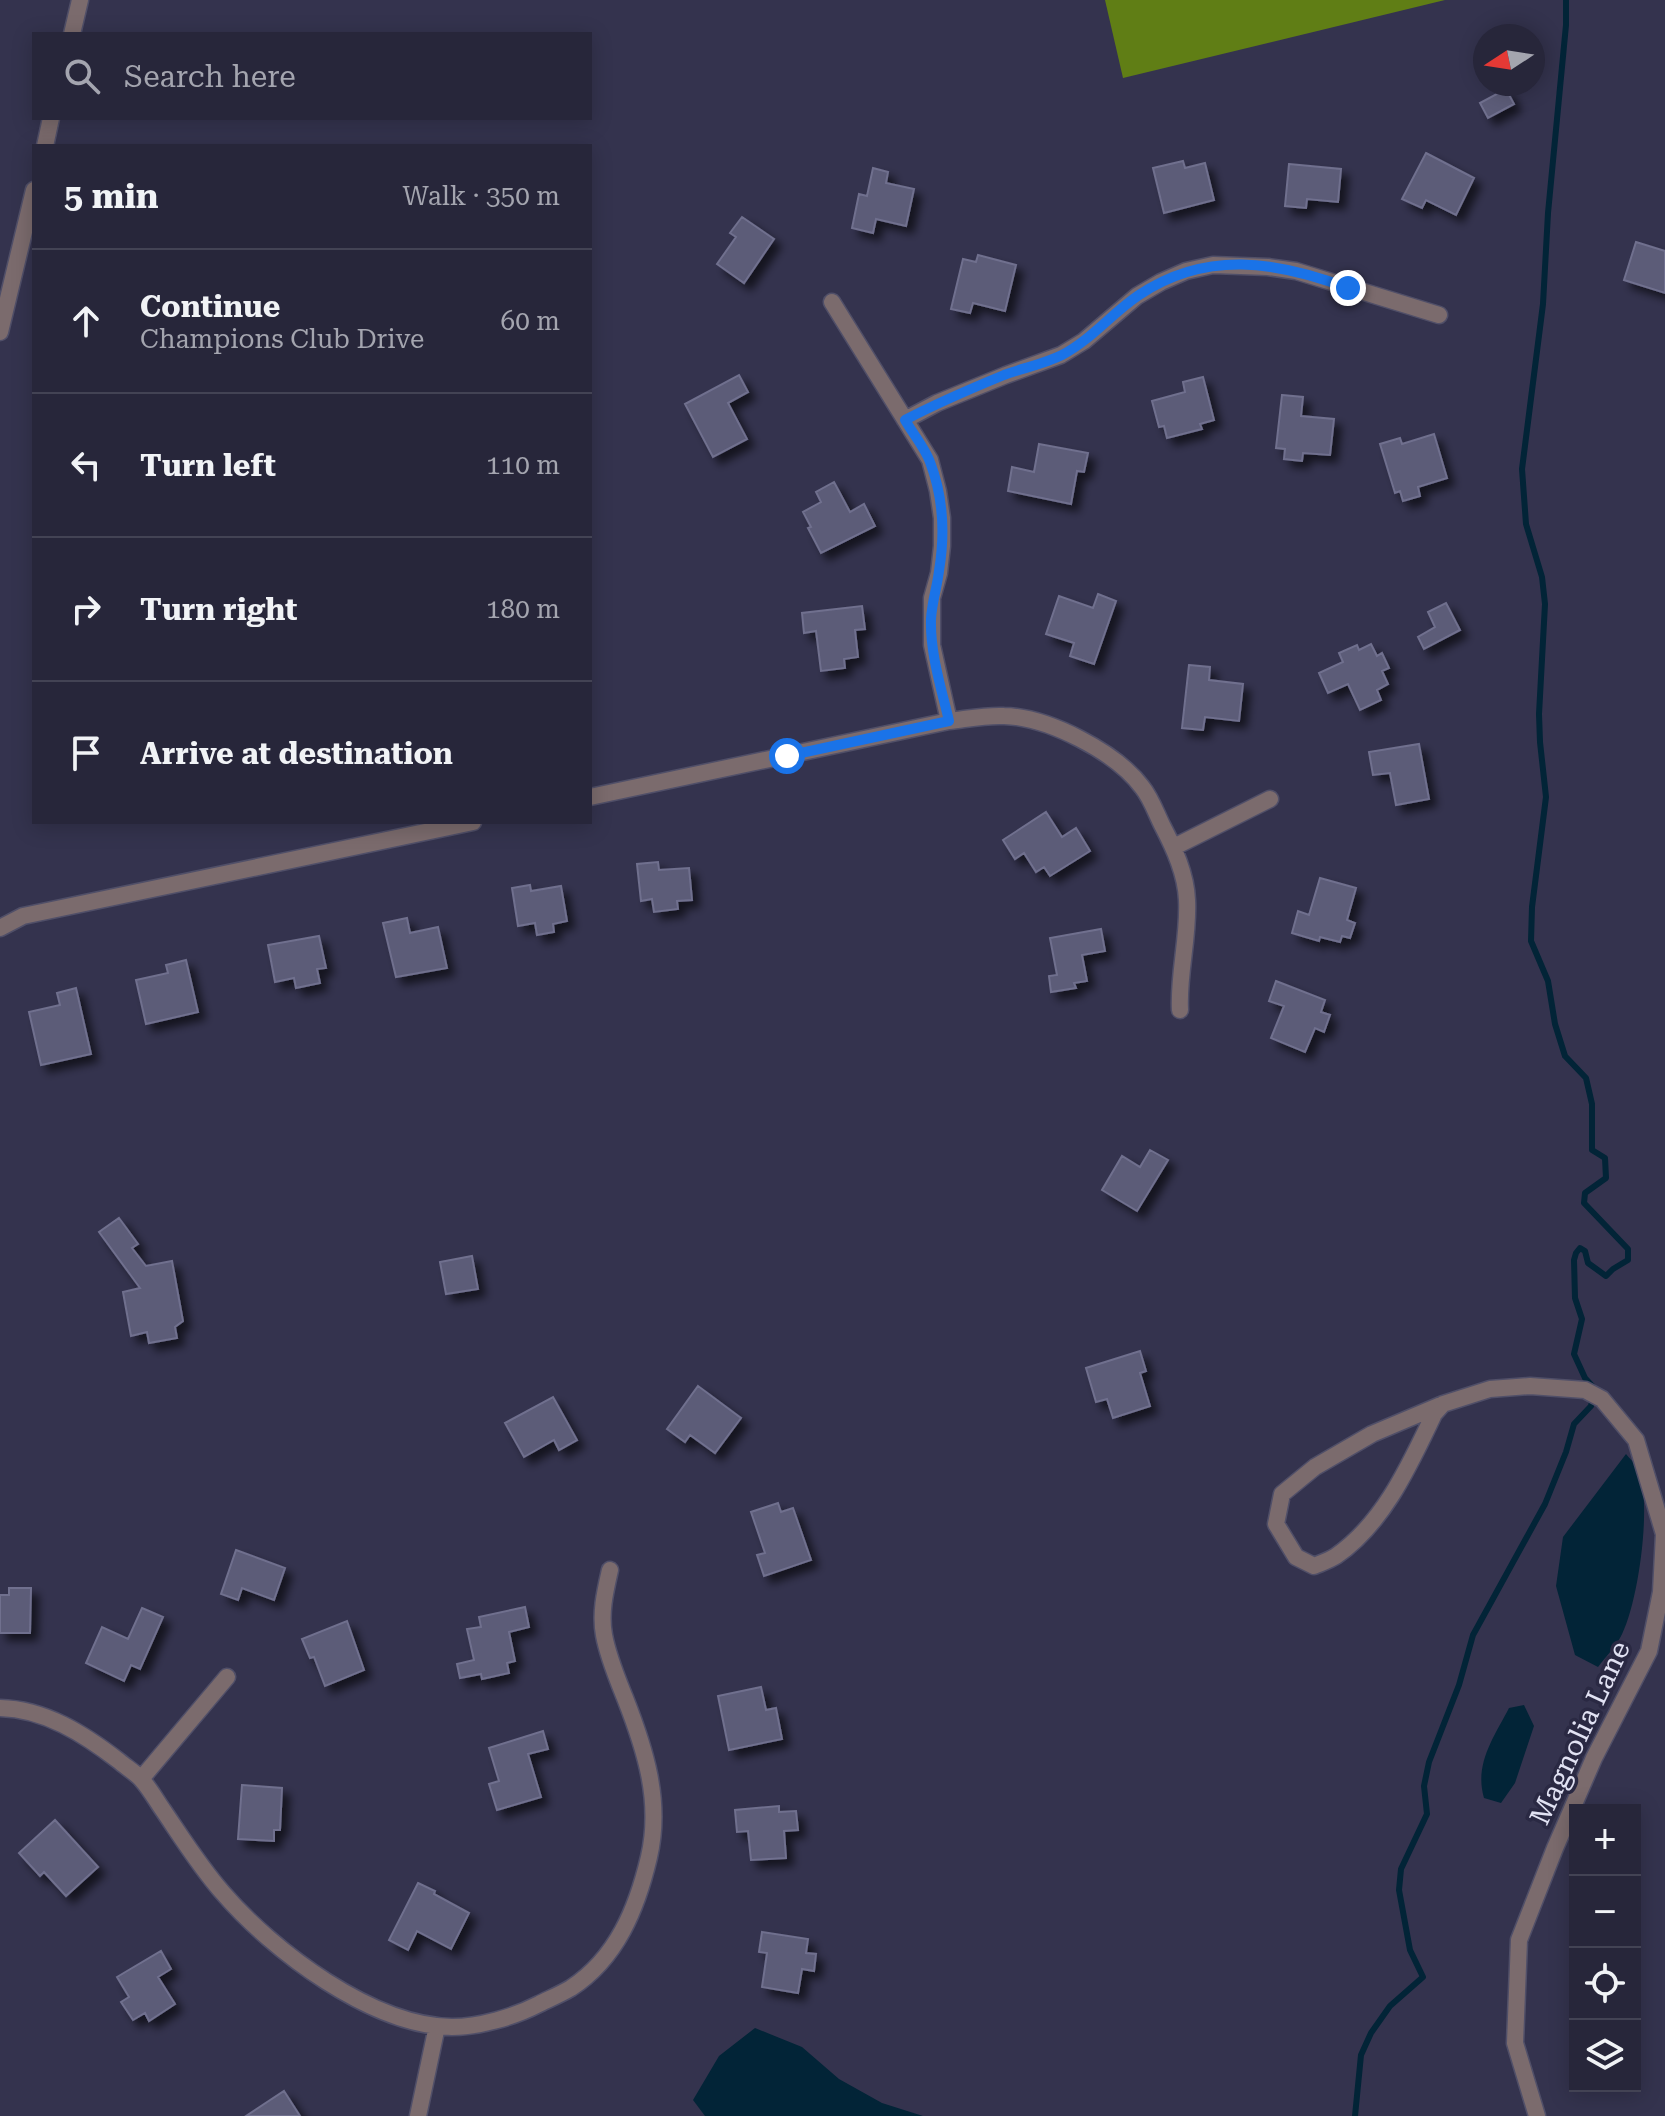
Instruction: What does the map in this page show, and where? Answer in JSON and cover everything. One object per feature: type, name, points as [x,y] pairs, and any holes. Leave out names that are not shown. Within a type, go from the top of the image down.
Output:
[{"type":"street","points":[[72,32],[80,0]]},
{"type":"street","points":[[45,144],[51,120]]},
{"type":"street","points":[[0,332],[32,198]]},
{"type":"street","points":[[905,420],[937,403],[1061,355],[1084,341],[1137,296],[1186,271],[1213,265],[1296,271],[1439,315]]},
{"type":"street","points":[[832,302],[930,460],[942,518],[939,573],[932,598],[932,645],[949,721]]},
{"type":"street","points":[[592,797],[949,721],[1004,716],[1034,721],[1078,737],[1123,768],[1143,788],[1174,847],[1188,902],[1179,991],[1180,1010]]},
{"type":"street","points":[[1174,847],[1270,799]]},
{"type":"street","points":[[0,928],[23,916],[463,824]]},
{"type":"street","name":"Magnolia Lane","points":[[1443,1404],[1434,1414],[1395,1490],[1364,1532],[1335,1557],[1314,1566],[1296,1557],[1276,1524],[1282,1494],[1315,1467],[1372,1434],[1443,1404],[1490,1389],[1530,1386],[1585,1390],[1602,1399],[1636,1440],[1664,1534],[1661,1592],[1649,1651],[1594,1758],[1519,1940],[1515,2043],[1537,2116]]},
{"type":"street","points":[[0,1708],[38,1714],[87,1737],[141,1779],[203,1869],[258,1931],[302,1965],[349,1994],[425,2025],[453,2027],[507,2017],[571,1988],[611,1950],[626,1927],[650,1854],[654,1799],[650,1771],[610,1660],[604,1633],[603,1606],[610,1570]]},
{"type":"street","points":[[141,1779],[227,1677]]},
{"type":"street","points":[[418,2116],[437,2026]]},
{"type":"green space","points":[[1105,0],[1445,0],[1123,78]]},
{"type":"water","points":[[1626,1454],[1638,1468],[1644,1504],[1638,1579],[1627,1623],[1618,1642],[1598,1667],[1575,1655],[1556,1586],[1563,1537]]},
{"type":"water","points":[[1524,1705],[1534,1726],[1515,1783],[1501,1803],[1484,1798],[1482,1774],[1487,1751],[1509,1708]]},
{"type":"water","points":[[755,2028],[802,2047],[839,2079],[882,2103],[923,2116],[705,2116],[693,2100],[719,2056]]},
{"type":"building","points":[[1493,96],[1510,96],[1514,104],[1488,118],[1480,103]]},
{"type":"building","points":[[1426,153],[1474,178],[1456,215],[1426,200],[1422,208],[1402,199]]},
{"type":"building","points":[[1183,161],[1185,168],[1205,163],[1214,200],[1164,213],[1153,168]]},
{"type":"building","points":[[1289,164],[1341,169],[1338,202],[1307,199],[1306,208],[1285,206]]},
{"type":"building","points":[[873,168],[888,172],[886,183],[914,189],[906,226],[876,219],[873,233],[852,228],[859,194],[867,196]]},
{"type":"building","points":[[742,217],[774,239],[744,283],[717,264],[736,237],[730,233]]},
{"type":"building","points":[[1636,242],[1665,251],[1665,293],[1624,280]]},
{"type":"building","points":[[978,255],[1016,265],[1005,311],[973,303],[970,313],[951,309],[963,259],[976,262]]},
{"type":"building","points":[[739,375],[748,392],[728,403],[747,439],[713,457],[685,404]]},
{"type":"building","points":[[1203,377],[1214,420],[1200,424],[1202,429],[1167,438],[1164,426],[1159,427],[1152,401],[1185,392],[1183,382]]},
{"type":"building","points":[[1282,395],[1303,397],[1301,416],[1334,419],[1330,455],[1303,453],[1302,461],[1284,459],[1285,449],[1276,448]]},
{"type":"building","points":[[1434,434],[1447,478],[1418,487],[1420,496],[1403,501],[1400,491],[1395,493],[1380,444],[1400,438],[1402,444]]},
{"type":"building","points":[[1039,444],[1088,453],[1084,472],[1077,471],[1071,504],[1008,491],[1012,467],[1034,472]]},
{"type":"building","points":[[834,482],[850,512],[864,504],[875,526],[821,553],[803,512],[821,502],[816,492]]},
{"type":"building","points":[[1098,594],[1116,601],[1094,664],[1070,656],[1074,643],[1046,634],[1059,596],[1093,608]]},
{"type":"building","points":[[1446,603],[1460,630],[1424,649],[1418,637],[1435,627],[1428,612]]},
{"type":"building","points":[[862,606],[865,629],[855,630],[858,657],[844,659],[845,668],[821,671],[816,631],[804,633],[802,613]]},
{"type":"building","points":[[1371,644],[1377,656],[1382,653],[1389,668],[1382,671],[1388,684],[1377,690],[1381,700],[1360,710],[1348,684],[1328,693],[1319,673],[1343,662],[1339,653],[1357,645],[1359,650]]},
{"type":"building","points":[[1189,665],[1210,667],[1209,680],[1243,684],[1239,721],[1205,717],[1203,730],[1182,728]]},
{"type":"building","points":[[1419,744],[1429,799],[1396,805],[1390,773],[1373,775],[1369,752]]},
{"type":"building","points":[[1046,812],[1062,837],[1076,828],[1090,851],[1050,876],[1044,867],[1036,872],[1024,853],[1015,859],[1003,840]]},
{"type":"building","points":[[658,862],[659,870],[689,868],[692,900],[677,901],[678,909],[654,912],[652,899],[641,901],[637,864]]},
{"type":"building","points":[[1320,878],[1356,888],[1347,920],[1355,923],[1350,938],[1342,936],[1340,942],[1320,937],[1319,941],[1292,933],[1298,911],[1309,915]]},
{"type":"building","points":[[530,885],[531,891],[561,886],[567,921],[553,924],[554,932],[537,935],[535,923],[518,926],[512,888]]},
{"type":"building","points":[[407,918],[410,933],[438,927],[447,968],[396,977],[383,923]]},
{"type":"building","points":[[1101,929],[1105,951],[1082,955],[1087,981],[1074,983],[1076,988],[1051,992],[1049,976],[1057,975],[1050,938]]},
{"type":"building","points":[[319,936],[326,968],[317,969],[320,983],[296,988],[294,978],[275,982],[268,945]]},
{"type":"building","points":[[186,960],[198,1012],[146,1024],[136,980],[168,973],[166,965]]},
{"type":"building","points":[[1276,981],[1325,1000],[1321,1012],[1330,1015],[1324,1032],[1315,1028],[1305,1052],[1271,1038],[1284,1006],[1269,1001]]},
{"type":"building","points":[[76,988],[91,1054],[41,1065],[29,1012],[60,1005],[57,993]]},
{"type":"building","points":[[1150,1150],[1168,1160],[1137,1211],[1102,1190],[1122,1156],[1140,1167]]},
{"type":"building","points":[[119,1218],[138,1244],[132,1248],[146,1266],[172,1261],[183,1321],[175,1327],[177,1338],[149,1343],[147,1332],[131,1336],[123,1292],[140,1288],[99,1232]]},
{"type":"building","points":[[472,1256],[478,1289],[446,1294],[440,1262]]},
{"type":"building","points":[[1140,1351],[1146,1371],[1140,1373],[1150,1406],[1113,1418],[1107,1399],[1096,1402],[1086,1368]]},
{"type":"building","points":[[698,1386],[741,1418],[715,1453],[690,1435],[685,1442],[667,1429]]},
{"type":"building","points":[[553,1397],[577,1440],[559,1450],[554,1440],[524,1457],[505,1423]]},
{"type":"building","points":[[778,1503],[781,1512],[793,1508],[811,1560],[764,1576],[757,1555],[765,1553],[751,1512]]},
{"type":"building","points":[[236,1550],[285,1568],[274,1600],[242,1588],[238,1600],[221,1594]]},
{"type":"building","points":[[9,1588],[31,1588],[30,1633],[0,1633],[0,1595],[9,1595]]},
{"type":"building","points":[[525,1607],[529,1627],[509,1632],[515,1661],[507,1663],[509,1673],[482,1679],[481,1674],[460,1678],[457,1664],[474,1660],[467,1629],[481,1627],[479,1617]]},
{"type":"building","points":[[142,1608],[163,1617],[140,1669],[131,1665],[124,1681],[86,1663],[102,1627],[128,1639]]},
{"type":"building","points":[[347,1621],[364,1670],[325,1686],[314,1657],[310,1658],[302,1639]]},
{"type":"building","points":[[761,1687],[766,1710],[776,1708],[782,1739],[729,1750],[718,1696]]},
{"type":"building","points":[[543,1731],[548,1749],[528,1754],[541,1797],[497,1810],[489,1784],[499,1781],[489,1748]]},
{"type":"building","points":[[242,1785],[282,1788],[280,1830],[274,1830],[274,1841],[238,1839]]},
{"type":"building","points":[[779,1806],[779,1812],[796,1811],[798,1830],[784,1831],[786,1858],[751,1860],[748,1831],[737,1832],[735,1810]]},
{"type":"building","points":[[55,1820],[98,1867],[66,1896],[44,1872],[40,1876],[19,1853]]},
{"type":"building","points":[[418,1883],[469,1913],[451,1949],[417,1931],[408,1950],[389,1940]]},
{"type":"building","points":[[762,1932],[808,1939],[806,1953],[816,1954],[814,1971],[802,1969],[798,1993],[762,1987],[767,1953],[759,1952]]},
{"type":"building","points":[[161,1951],[171,1969],[158,1977],[175,2004],[149,2021],[145,2013],[133,2020],[121,2002],[129,1997],[117,1977]]},
{"type":"building","points":[[284,2091],[300,2116],[246,2116]]},
{"type":"waterway","points":[[1355,2116],[1361,2055],[1371,2033],[1390,2006],[1423,1977],[1410,1950],[1399,1890],[1401,1869],[1427,1814],[1424,1786],[1429,1762],[1459,1685],[1473,1635],[1545,1504],[1574,1424],[1591,1406],[1595,1389],[1585,1378],[1574,1354],[1582,1319],[1575,1298],[1576,1253],[1580,1248],[1585,1251],[1588,1263],[1606,1276],[1628,1260],[1628,1249],[1584,1203],[1585,1193],[1606,1178],[1605,1158],[1592,1150],[1592,1104],[1586,1078],[1565,1056],[1555,1024],[1548,981],[1531,941],[1532,907],[1546,797],[1539,714],[1545,604],[1542,577],[1526,524],[1522,469],[1543,304],[1566,0]]},
{"type":"route","points":[[787,756],[949,721],[935,663],[931,621],[942,546],[942,518],[930,460],[905,420],[937,403],[1061,355],[1084,341],[1137,296],[1186,271],[1213,265],[1268,267],[1296,271],[1348,288]]}]
